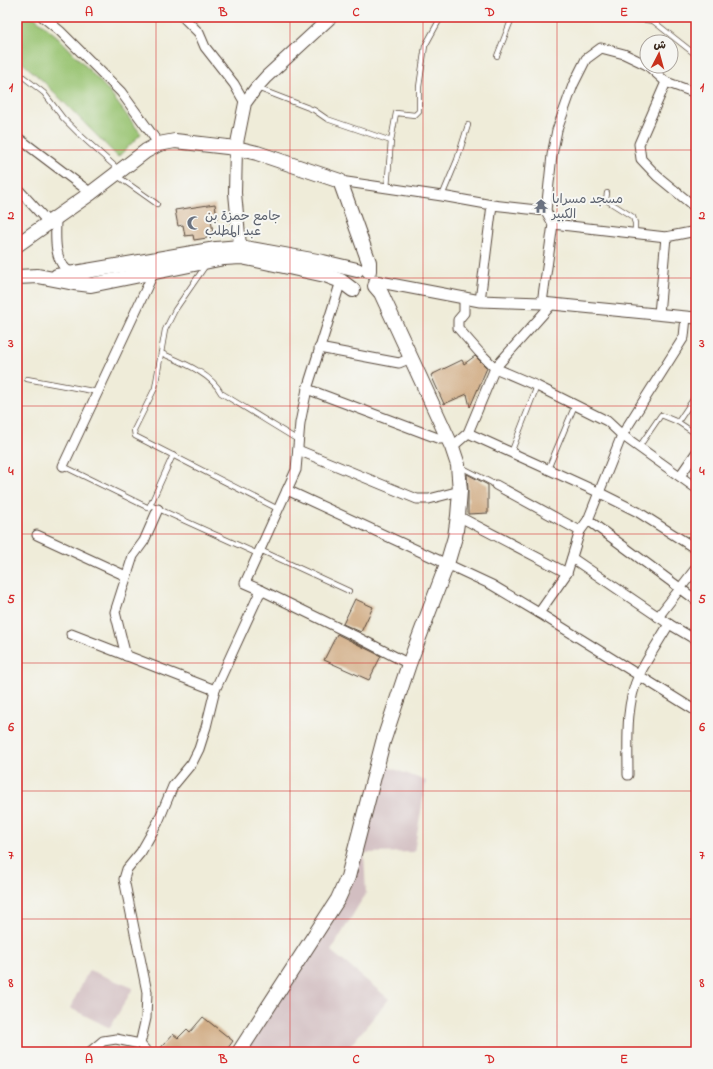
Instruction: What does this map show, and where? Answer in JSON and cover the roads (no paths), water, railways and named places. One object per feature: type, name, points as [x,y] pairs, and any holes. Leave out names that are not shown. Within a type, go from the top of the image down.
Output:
[{"type":"main road","points":[[241,252],[235,193],[236,148],[245,103],[256,88],[331,17]]},
{"type":"main road","points":[[17,245],[91,193],[146,151],[159,144],[175,141],[236,148],[257,153],[340,181],[369,262],[369,292],[365,294],[357,292],[341,281],[325,275],[241,252],[208,262],[91,285],[45,277]]},
{"type":"main road","points":[[17,277],[45,277],[74,274],[216,250],[323,262],[369,277]]},
{"type":"main road","points":[[239,1052],[338,899],[348,877],[382,742],[409,664],[447,564],[455,537],[460,492],[458,465],[450,442],[381,293],[369,277],[354,272],[350,279],[353,290]]},
{"type":"street","points":[[43,17],[60,30],[122,92],[159,144]]},
{"type":"street","points":[[183,17],[199,33],[205,48],[234,84],[245,103]]},
{"type":"street","points":[[307,389],[450,442],[468,433],[495,368],[547,304],[553,224],[546,211],[552,155],[557,130],[573,85],[586,59],[601,48],[624,54],[639,62]]},
{"type":"street","points":[[656,74],[666,82],[696,93]]},
{"type":"street","points":[[666,82],[639,144],[641,159],[657,176],[696,208]]},
{"type":"street","points":[[17,137],[91,193]]},
{"type":"street","points":[[340,181],[492,205],[546,211]]},
{"type":"street","points":[[17,188],[52,220],[60,259],[66,269],[74,274]]},
{"type":"street","points":[[480,301],[492,205]]},
{"type":"street","points":[[553,224],[666,237],[696,231]]},
{"type":"street","points":[[659,314],[666,237]]},
{"type":"street","points":[[63,466],[154,272]]},
{"type":"street","points":[[369,277],[480,301],[547,304],[691,318],[684,337],[622,435],[588,520],[580,531],[567,573],[539,613]]},
{"type":"street","points":[[341,281],[307,389],[300,423],[296,470],[245,583],[409,664]]},
{"type":"street","points":[[464,298],[464,313],[458,320],[458,328],[495,368],[537,386],[607,421],[622,435],[696,488]]},
{"type":"street","points":[[320,348],[399,363],[411,358]]},
{"type":"street","points":[[468,433],[600,492],[638,512],[696,549]]},
{"type":"street","points":[[299,445],[417,498],[429,499],[460,492]]},
{"type":"street","points":[[680,476],[696,453]]},
{"type":"street","points":[[496,485],[580,531]]},
{"type":"street","points":[[286,490],[492,586],[539,613],[696,711]]},
{"type":"street","points":[[126,656],[115,612],[133,556],[144,541],[154,507]]},
{"type":"street","points":[[458,516],[567,573]]},
{"type":"street","points":[[588,520],[696,600]]},
{"type":"street","points":[[37,535],[126,576]]},
{"type":"street","points":[[572,558],[668,624],[696,640]]},
{"type":"street","points":[[658,617],[696,568]]},
{"type":"street","points":[[140,1044],[146,1018],[147,992],[124,879],[127,869],[141,852],[154,828],[173,786],[192,763],[199,749],[215,690],[261,590]]},
{"type":"street","points":[[628,775],[628,721],[632,698],[639,676],[668,624]]},
{"type":"street","points":[[71,634],[215,690]]},
{"type":"street","points":[[90,1052],[103,1041],[116,1039],[140,1044],[147,1052]]},
{"type":"lane","points":[[387,188],[391,141],[396,113],[415,115],[419,111],[419,87],[425,46],[441,17]]},
{"type":"lane","points":[[497,56],[512,18],[516,17]]},
{"type":"lane","points":[[620,17],[627,20],[653,21],[696,54]]},
{"type":"lane","points":[[17,72],[44,93],[63,118],[118,173],[157,204]]},
{"type":"lane","points":[[256,88],[314,110],[327,119],[391,141]]},
{"type":"lane","points":[[442,196],[457,160],[468,125]]},
{"type":"lane","points":[[607,194],[606,200],[633,217],[635,223],[635,233]]},
{"type":"lane","points":[[208,262],[175,310],[165,330],[154,388],[134,430],[136,436],[278,509]]},
{"type":"lane","points":[[161,353],[206,375],[218,385],[222,393],[299,445]]},
{"type":"lane","points":[[26,379],[98,392]]},
{"type":"lane","points":[[511,453],[537,386]]},
{"type":"lane","points":[[678,422],[696,395]]},
{"type":"lane","points":[[548,469],[575,405]]},
{"type":"lane","points":[[639,447],[661,415],[678,422],[696,434]]},
{"type":"lane","points":[[154,507],[173,455]]},
{"type":"lane","points":[[458,465],[496,485]]},
{"type":"lane","points":[[63,466],[149,508],[154,507],[349,591]]},
{"type":"place","name":"مسجد مسرابا الكبير","points":[[541,206]]},
{"type":"place","name":"جامع حمزة بن عبد المطلب","points":[[194,223]]}]
